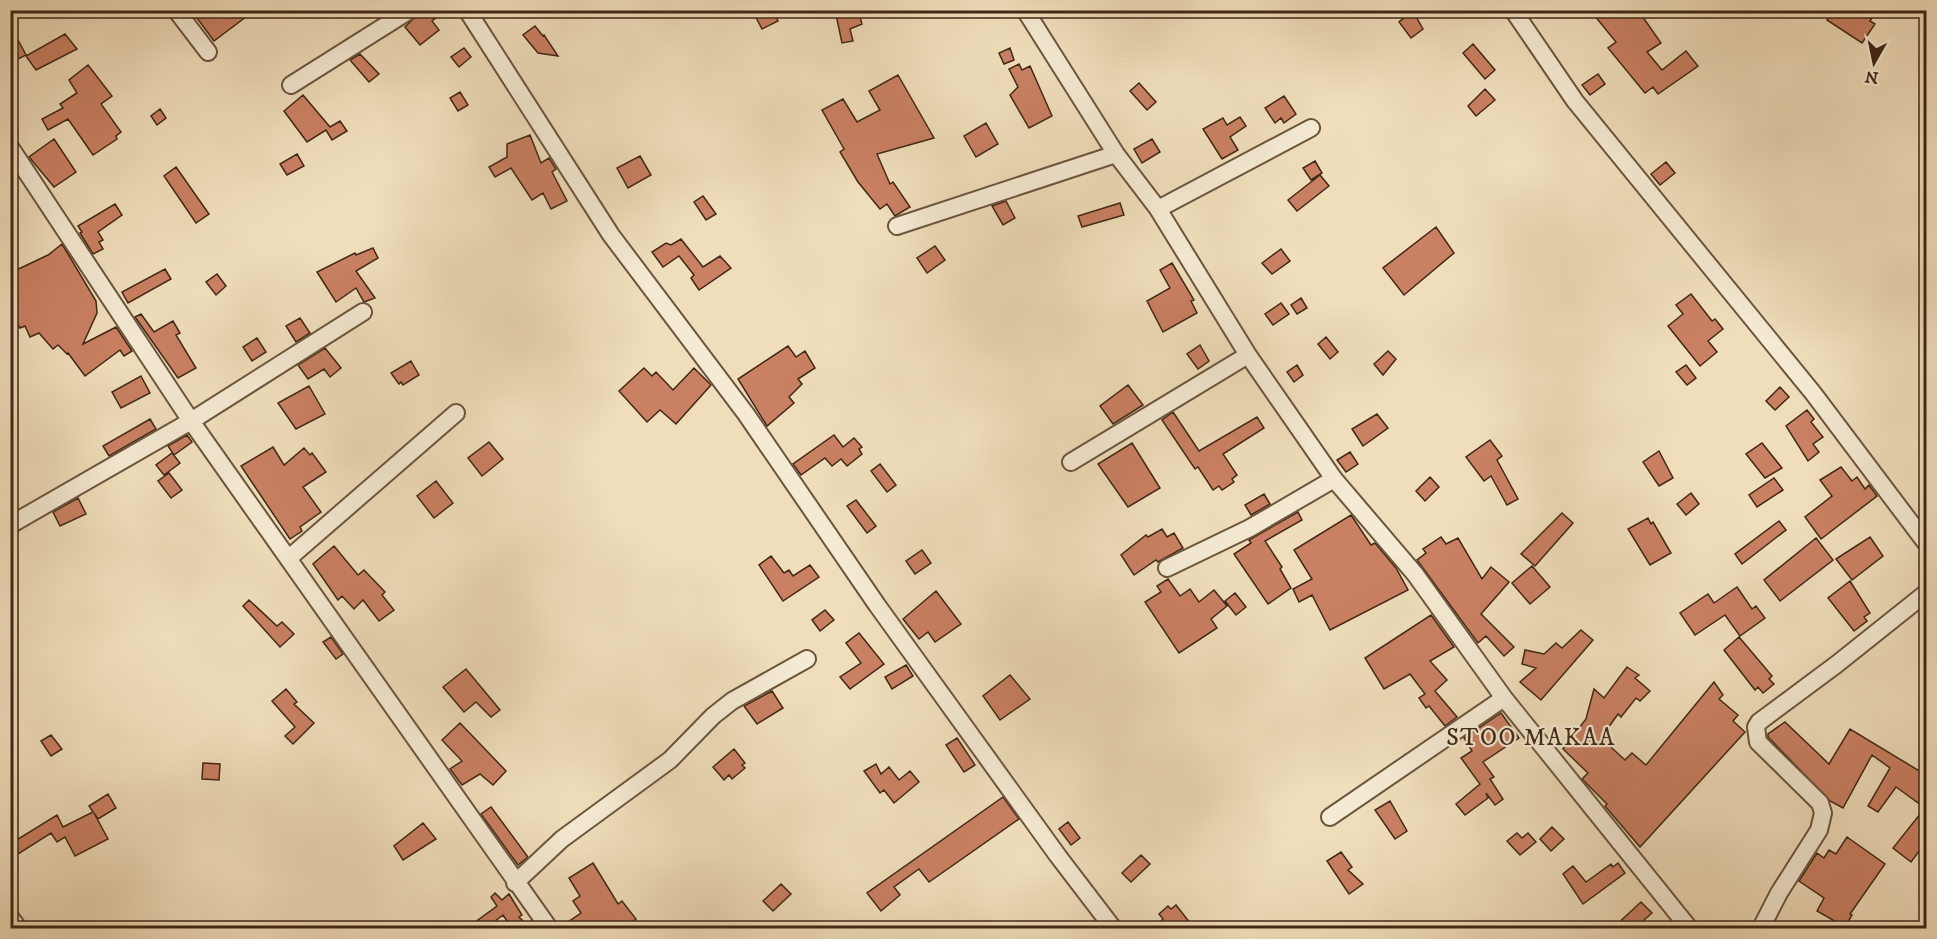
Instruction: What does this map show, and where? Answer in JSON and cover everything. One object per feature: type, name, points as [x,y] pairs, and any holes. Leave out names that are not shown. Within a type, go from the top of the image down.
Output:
[{"type":"street","points":[[176,10],[208,52]]},
{"type":"street","points":[[291,85],[410,10]]},
{"type":"street","points":[[467,10],[611,235],[746,414],[884,614],[1058,856],[1113,928]]},
{"type":"street","points":[[1025,10],[1116,154],[1158,209],[1248,355],[1334,479],[1415,574],[1504,698],[1689,928]]},
{"type":"street","points":[[1514,10],[1575,100],[1813,393],[1926,543]]},
{"type":"street","points":[[1158,209],[1311,128]]},
{"type":"street","points":[[10,147],[191,422],[549,928]]},
{"type":"street","points":[[897,225],[1116,154]]},
{"type":"street","points":[[10,525],[191,422],[363,312]]},
{"type":"street","points":[[1071,462],[1248,355]]},
{"type":"street","points":[[289,558],[456,413]]},
{"type":"street","points":[[1167,568],[1250,528],[1334,479]]},
{"type":"street","points":[[1761,928],[1779,893],[1819,830],[1823,813],[1820,804],[1758,742],[1756,727],[1759,722],[1838,664],[1926,593]]},
{"type":"street","points":[[515,883],[562,839],[670,760],[713,716],[732,701],[807,659]]},
{"type":"street","points":[[1330,817],[1504,698]]},
{"type":"street","points":[[10,917],[18,928]]},
{"type":"building","points":[[191,10],[255,10],[214,41]]},
{"type":"building","points":[[422,10],[446,10],[432,21],[439,30],[420,45],[405,27]]},
{"type":"building","points":[[752,10],[772,10],[778,21],[762,29]]},
{"type":"building","points":[[835,10],[858,10],[862,24],[850,29],[853,41],[842,43]]},
{"type":"building","points":[[1590,10],[1638,10],[1661,43],[1647,52],[1662,70],[1686,51],[1698,66],[1658,94],[1653,87],[1645,93],[1608,48],[1616,42]]},
{"type":"building","points":[[1834,10],[1877,10],[1870,21],[1875,24],[1862,43],[1827,20]]},
{"type":"building","points":[[1413,11],[1423,29],[1411,38],[1399,22]]},
{"type":"building","points":[[10,25],[26,55],[10,63]]},
{"type":"building","points":[[535,26],[558,56],[538,53],[523,35]]},
{"type":"building","points":[[65,34],[77,49],[36,70],[26,56]]},
{"type":"building","points":[[1473,44],[1495,70],[1485,79],[1463,53]]},
{"type":"building","points":[[464,48],[471,57],[459,67],[451,57]]},
{"type":"building","points":[[1010,48],[1014,60],[1004,64],[999,53]]},
{"type":"building","points":[[360,54],[379,74],[369,82],[350,60]]},
{"type":"building","points":[[1019,64],[1022,70],[1030,66],[1052,116],[1029,128],[1010,95],[1018,87],[1009,69]]},
{"type":"building","points":[[88,65],[112,96],[101,104],[121,132],[116,136],[117,139],[93,155],[68,119],[48,130],[42,119],[63,108],[60,104],[77,93],[69,80]]},
{"type":"building","points":[[1598,74],[1605,84],[1590,95],[1582,85]]},
{"type":"building","points":[[898,75],[934,138],[877,154],[890,184],[893,182],[910,207],[895,216],[887,204],[880,209],[858,182],[840,152],[844,149],[822,110],[843,99],[857,122],[880,110],[869,91]]},
{"type":"building","points":[[1139,83],[1156,102],[1147,110],[1130,91]]},
{"type":"building","points":[[1485,89],[1495,100],[1476,116],[1468,106]]},
{"type":"building","points":[[460,92],[468,105],[458,111],[450,98]]},
{"type":"building","points":[[303,95],[330,127],[340,121],[347,131],[332,140],[326,130],[307,142],[284,111]]},
{"type":"building","points":[[1284,96],[1296,114],[1284,123],[1281,118],[1275,123],[1265,108]]},
{"type":"building","points":[[160,109],[166,118],[157,125],[151,116]]},
{"type":"building","points":[[1240,117],[1246,126],[1230,137],[1238,150],[1222,159],[1203,129],[1223,118],[1227,125]]},
{"type":"building","points":[[986,123],[998,144],[976,157],[964,136]]},
{"type":"building","points":[[530,135],[541,163],[549,158],[556,169],[552,172],[567,201],[551,209],[543,193],[532,200],[511,168],[495,177],[489,167],[507,157],[507,144]]},
{"type":"building","points":[[54,139],[76,172],[54,187],[29,157]]},
{"type":"building","points":[[1152,139],[1160,152],[1142,163],[1134,149]]},
{"type":"building","points":[[297,154],[304,166],[287,175],[280,164]]},
{"type":"building","points":[[640,156],[651,175],[628,188],[617,168]]},
{"type":"building","points":[[1315,161],[1322,173],[1311,180],[1303,168]]},
{"type":"building","points":[[1666,162],[1675,173],[1660,185],[1651,174]]},
{"type":"building","points":[[176,167],[209,214],[196,223],[164,176]]},
{"type":"building","points":[[1320,175],[1329,186],[1297,211],[1288,200]]},
{"type":"building","points":[[703,196],[716,214],[706,220],[694,202]]},
{"type":"building","points":[[1006,201],[1015,218],[1003,225],[992,206]]},
{"type":"building","points":[[1120,203],[1124,215],[1082,227],[1078,216]]},
{"type":"building","points":[[115,204],[122,215],[98,232],[103,240],[99,242],[103,249],[93,254],[78,226]]},
{"type":"building","points":[[1436,227],[1454,253],[1404,295],[1383,268]]},
{"type":"building","points":[[681,239],[703,267],[720,256],[731,268],[699,290],[691,278],[694,275],[679,256],[663,267],[652,252],[666,243],[671,245]]},
{"type":"building","points":[[62,244],[96,301],[97,313],[83,344],[116,327],[132,351],[124,356],[120,350],[85,376],[68,353],[58,345],[53,349],[39,333],[30,337],[25,326],[20,328],[10,312],[10,273],[48,255]]},
{"type":"building","points":[[935,246],[945,260],[927,273],[917,258]]},
{"type":"building","points":[[373,248],[378,258],[356,271],[375,298],[364,302],[356,288],[336,302],[317,272],[355,253],[356,255]]},
{"type":"building","points":[[1281,249],[1290,261],[1272,274],[1262,263]]},
{"type":"building","points":[[1172,263],[1194,300],[1191,301],[1197,313],[1163,332],[1147,301],[1170,288],[1160,270]]},
{"type":"building","points":[[165,269],[171,279],[128,303],[122,292]]},
{"type":"building","points":[[217,274],[226,286],[216,295],[206,282]]},
{"type":"building","points":[[1691,294],[1712,321],[1715,319],[1723,329],[1708,341],[1717,352],[1700,366],[1668,326],[1683,314],[1676,305]]},
{"type":"building","points":[[1301,298],[1307,308],[1297,314],[1291,305]]},
{"type":"building","points":[[1281,303],[1289,314],[1273,325],[1265,314]]},
{"type":"building","points":[[141,314],[154,332],[173,321],[180,333],[176,335],[196,368],[178,378],[135,317]]},
{"type":"building","points":[[300,318],[310,333],[296,342],[286,326]]},
{"type":"building","points":[[1326,337],[1338,352],[1330,359],[1318,344]]},
{"type":"building","points":[[257,338],[266,352],[252,361],[243,347]]},
{"type":"building","points":[[1200,345],[1209,361],[1198,369],[1187,354]]},
{"type":"building","points":[[788,346],[796,357],[805,351],[815,368],[798,379],[802,384],[789,397],[794,403],[767,426],[738,379]]},
{"type":"building","points":[[325,348],[341,368],[330,377],[324,369],[308,379],[298,365]]},
{"type":"building","points":[[1388,351],[1396,359],[1383,375],[1374,364]]},
{"type":"building","points":[[411,361],[419,375],[403,385],[401,382],[399,384],[391,373]]},
{"type":"building","points":[[1297,365],[1303,375],[1294,382],[1287,372]]},
{"type":"building","points":[[1686,365],[1696,378],[1687,385],[1676,372]]},
{"type":"building","points":[[644,368],[652,376],[656,372],[673,390],[694,368],[711,385],[676,424],[660,410],[647,422],[619,391]]},
{"type":"building","points":[[141,376],[150,393],[121,408],[112,392]]},
{"type":"building","points":[[1128,385],[1143,405],[1113,424],[1100,406]]},
{"type":"building","points":[[309,386],[325,414],[296,429],[278,403]]},
{"type":"building","points":[[1780,387],[1789,397],[1775,410],[1766,401]]},
{"type":"building","points":[[1807,410],[1814,419],[1811,422],[1823,437],[1813,444],[1819,452],[1808,461],[1786,426]]},
{"type":"building","points":[[1173,412],[1199,451],[1257,417],[1264,428],[1223,454],[1237,475],[1232,479],[1234,482],[1222,490],[1219,486],[1213,490],[1198,467],[1195,469],[1162,420]]},
{"type":"building","points":[[1377,414],[1388,428],[1363,446],[1352,429]]},
{"type":"building","points":[[150,419],[156,429],[109,456],[103,446]]},
{"type":"building","points":[[187,435],[192,442],[174,455],[168,446]]},
{"type":"building","points":[[834,435],[843,447],[854,438],[862,447],[859,449],[862,454],[847,466],[841,459],[832,466],[825,458],[801,475],[793,464]]},
{"type":"building","points":[[1490,440],[1502,456],[1497,460],[1518,499],[1507,505],[1491,476],[1484,481],[1466,457]]},
{"type":"building","points":[[489,442],[503,459],[482,476],[468,458]]},
{"type":"building","points":[[1132,443],[1160,488],[1128,507],[1098,464]]},
{"type":"building","points":[[1762,443],[1782,468],[1765,478],[1746,454]]},
{"type":"building","points":[[273,447],[284,465],[304,448],[310,455],[312,453],[326,472],[303,487],[321,512],[300,527],[302,531],[290,539],[241,466]]},
{"type":"building","points":[[1659,451],[1673,478],[1659,486],[1643,462]]},
{"type":"building","points":[[1350,452],[1358,464],[1346,472],[1337,460]]},
{"type":"building","points":[[172,453],[180,463],[164,475],[156,465]]},
{"type":"building","points":[[880,464],[896,485],[887,492],[871,471]]},
{"type":"building","points":[[1841,467],[1852,481],[1857,477],[1865,489],[1869,485],[1877,496],[1821,539],[1805,517],[1832,496],[1820,480]]},
{"type":"building","points":[[169,473],[182,490],[171,498],[158,481]]},
{"type":"building","points":[[1430,477],[1439,487],[1425,501],[1416,491]]},
{"type":"building","points":[[1774,478],[1783,490],[1757,507],[1749,495]]},
{"type":"building","points":[[436,481],[453,503],[434,518],[417,496]]},
{"type":"building","points":[[1691,493],[1699,504],[1686,515],[1677,504]]},
{"type":"building","points":[[1264,494],[1270,504],[1251,515],[1245,505]]},
{"type":"building","points":[[78,498],[86,514],[60,526],[53,512]]},
{"type":"building","points":[[856,500],[876,526],[867,533],[847,506]]},
{"type":"building","points":[[1298,512],[1302,520],[1265,541],[1282,567],[1280,569],[1291,588],[1268,604],[1234,554],[1251,543],[1249,540]]},
{"type":"building","points":[[1562,513],[1573,523],[1535,566],[1521,554]]},
{"type":"building","points":[[1351,515],[1371,545],[1375,543],[1396,568],[1408,590],[1330,630],[1312,595],[1299,602],[1293,589],[1312,579],[1294,550]]},
{"type":"building","points":[[1648,518],[1651,524],[1653,522],[1671,553],[1650,565],[1628,529]]},
{"type":"building","points":[[1779,521],[1786,530],[1742,564],[1735,554]]},
{"type":"building","points":[[1162,529],[1167,537],[1174,533],[1183,548],[1158,562],[1156,560],[1134,575],[1121,555],[1146,535],[1148,537]]},
{"type":"building","points":[[1441,537],[1446,544],[1458,538],[1482,579],[1491,567],[1509,582],[1481,614],[1514,647],[1504,656],[1486,636],[1478,643],[1417,560],[1426,553],[1423,549]]},
{"type":"building","points":[[1870,537],[1883,556],[1852,580],[1836,559]]},
{"type":"building","points":[[1816,538],[1833,560],[1780,601],[1764,580]]},
{"type":"building","points":[[334,546],[358,575],[364,570],[385,592],[382,595],[394,610],[379,621],[363,600],[354,609],[342,596],[338,600],[313,564]]},
{"type":"building","points":[[922,550],[931,563],[915,574],[906,561]]},
{"type":"building","points":[[771,556],[784,573],[789,570],[793,576],[810,565],[819,577],[783,601],[759,565]]},
{"type":"building","points":[[1532,566],[1550,587],[1530,604],[1512,583]]},
{"type":"building","points":[[1168,579],[1180,596],[1190,589],[1199,602],[1214,590],[1227,606],[1211,619],[1217,628],[1179,653],[1145,602],[1161,592],[1157,586]]},
{"type":"building","points":[[1850,581],[1870,613],[1864,617],[1867,621],[1854,631],[1828,598]]},
{"type":"building","points":[[1737,587],[1752,609],[1756,606],[1765,618],[1740,636],[1725,615],[1695,635],[1680,613],[1708,594],[1714,603]]},
{"type":"building","points":[[936,591],[961,624],[935,642],[928,632],[919,639],[903,619]]},
{"type":"building","points":[[1235,593],[1246,607],[1236,615],[1225,601]]},
{"type":"building","points":[[249,600],[277,626],[282,622],[294,634],[280,647],[243,606]]},
{"type":"building","points":[[825,610],[834,620],[820,631],[812,620]]},
{"type":"building","points":[[1431,615],[1454,647],[1430,661],[1447,680],[1435,691],[1457,717],[1445,726],[1429,706],[1426,708],[1419,698],[1425,694],[1410,674],[1384,689],[1365,658]]},
{"type":"building","points":[[1581,630],[1593,640],[1541,700],[1520,682],[1536,668],[1522,664],[1525,650],[1544,654],[1556,643],[1562,648]]},
{"type":"building","points":[[859,633],[884,664],[850,689],[840,677],[861,663],[846,643]]},
{"type":"building","points":[[331,637],[343,654],[336,659],[323,642]]},
{"type":"building","points":[[1739,637],[1772,676],[1769,679],[1774,684],[1763,693],[1758,687],[1755,690],[1724,650]]},
{"type":"building","points":[[906,665],[913,676],[892,689],[885,677]]},
{"type":"building","points":[[1627,667],[1639,675],[1635,678],[1650,691],[1640,701],[1636,698],[1621,717],[1618,714],[1601,738],[1625,760],[1632,753],[1646,765],[1714,682],[1723,695],[1719,699],[1738,715],[1733,721],[1745,732],[1640,847],[1605,806],[1607,804],[1582,779],[1588,773],[1563,749],[1586,719],[1594,689],[1604,698]]},
{"type":"building","points":[[466,669],[500,710],[491,717],[476,702],[464,712],[443,687]]},
{"type":"building","points":[[1010,675],[1030,699],[1000,720],[983,696]]},
{"type":"building","points":[[286,689],[297,702],[294,704],[314,723],[293,744],[285,736],[295,727],[272,701]]},
{"type":"building","points":[[772,691],[783,708],[757,724],[744,706]]},
{"type":"building","points":[[1501,713],[1519,738],[1483,762],[1494,777],[1490,779],[1503,799],[1495,805],[1486,793],[1488,798],[1465,815],[1456,804],[1480,784],[1461,758],[1472,751],[1464,738]]},
{"type":"building","points":[[1785,722],[1829,764],[1850,729],[1926,775],[1926,842],[1911,862],[1893,848],[1925,808],[1896,787],[1878,812],[1868,806],[1890,768],[1872,755],[1843,808],[1830,801],[1768,737],[1768,734]]},
{"type":"building","points":[[460,723],[506,771],[493,785],[480,774],[462,785],[450,769],[462,761],[442,740]]},
{"type":"building","points":[[51,735],[62,749],[51,756],[41,741]]},
{"type":"building","points":[[957,738],[975,765],[964,772],[946,745]]},
{"type":"building","points":[[734,749],[745,763],[742,765],[745,768],[732,779],[729,775],[724,780],[713,767]]},
{"type":"building","points":[[203,763],[220,764],[219,780],[202,779]]},
{"type":"building","points":[[876,764],[881,774],[889,767],[899,780],[910,771],[919,782],[894,803],[884,790],[880,793],[864,771]]},
{"type":"building","points":[[108,794],[116,808],[98,819],[94,813],[108,839],[75,856],[65,837],[57,842],[51,833],[15,856],[10,844],[57,815],[63,827],[93,812],[89,806]]},
{"type":"building","points":[[1003,797],[1019,819],[929,882],[919,869],[894,887],[900,895],[881,911],[867,893]]},
{"type":"building","points":[[1390,801],[1407,831],[1395,839],[1375,810]]},
{"type":"building","points":[[491,807],[528,857],[518,865],[481,814]]},
{"type":"building","points":[[1068,822],[1080,838],[1071,845],[1059,829]]},
{"type":"building","points":[[423,823],[436,839],[403,860],[394,846]]},
{"type":"building","points":[[1552,827],[1564,839],[1551,851],[1540,839]]},
{"type":"building","points":[[1517,833],[1522,838],[1528,833],[1536,842],[1520,855],[1507,841]]},
{"type":"building","points":[[1847,837],[1885,864],[1850,914],[1852,915],[1845,927],[1817,911],[1824,898],[1799,881],[1817,853],[1824,858],[1829,850],[1836,854]]},
{"type":"building","points":[[1341,852],[1352,867],[1348,870],[1363,884],[1349,894],[1327,861]]},
{"type":"building","points":[[1141,855],[1150,864],[1131,882],[1122,873]]},
{"type":"building","points":[[593,863],[618,904],[622,901],[636,919],[623,928],[559,928],[581,913],[573,901],[580,896],[569,878]]},
{"type":"building","points":[[1618,863],[1625,873],[1583,904],[1563,874],[1573,866],[1586,882],[1611,864],[1613,867]]},
{"type":"building","points":[[781,884],[791,894],[773,911],[763,901]]},
{"type":"building","points":[[495,893],[502,900],[509,894],[522,915],[519,917],[530,928],[512,928],[503,915],[486,928],[467,928],[497,906],[491,897]]},
{"type":"building","points":[[1641,902],[1652,913],[1635,928],[1613,928]]},
{"type":"building","points":[[1176,905],[1194,928],[1153,928],[1163,919],[1159,914],[1168,906],[1171,909]]},
{"type":"district","name":"STOO MAKAA","points":[[1531,737]]}]
